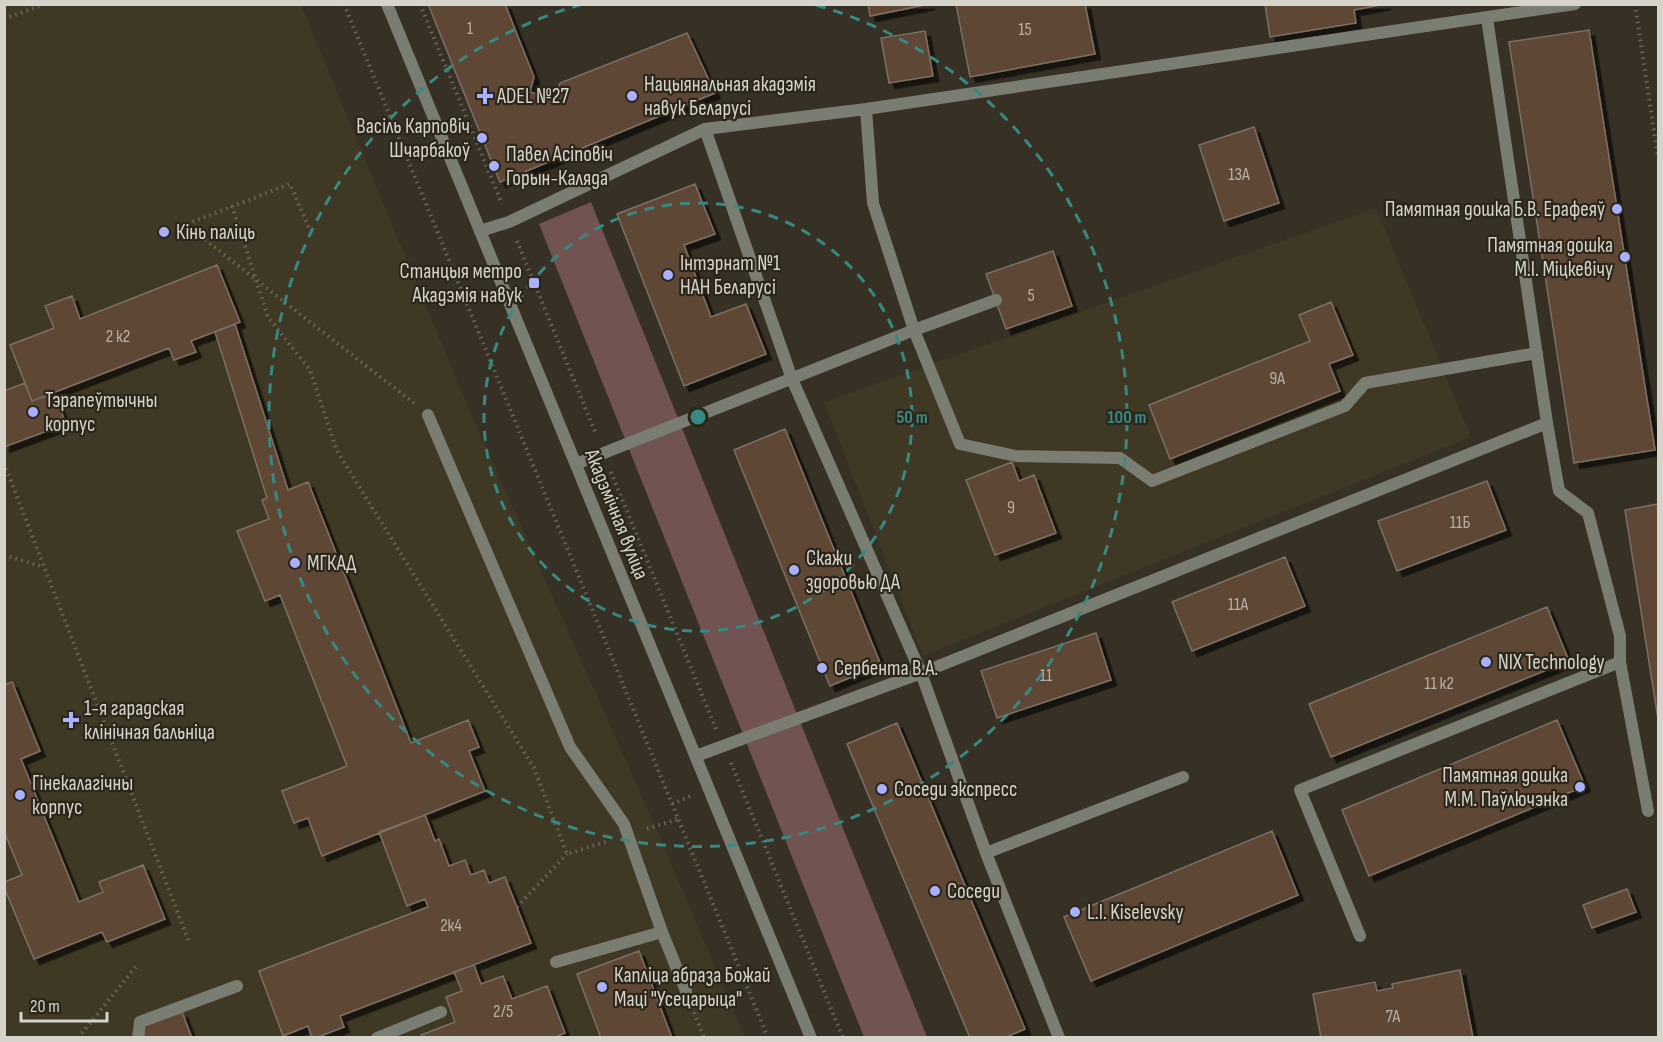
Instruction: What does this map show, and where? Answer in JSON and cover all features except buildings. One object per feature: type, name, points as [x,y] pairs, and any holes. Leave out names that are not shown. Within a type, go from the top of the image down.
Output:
[{"type":"street","name":"Акадэмічная вуліца","points":[[387,4],[811,1038]]},
{"type":"street","points":[[480,231],[509,222],[705,129],[866,109],[1575,4]]},
{"type":"street","points":[[1487,18],[1559,491],[1588,513],[1620,636],[1620,662],[1648,811]]},
{"type":"street","points":[[866,109],[873,203],[914,330],[960,444],[1016,456],[1120,458],[1152,481],[1345,406],[1365,383],[1537,353]]},
{"type":"street","points":[[705,129],[792,379],[921,674],[986,853],[1059,1038]]},
{"type":"street","points":[[576,464],[914,330],[996,300]]},
{"type":"street","points":[[428,415],[570,747],[624,824],[662,932],[686,991]]},
{"type":"street","points":[[696,756],[921,674],[1547,423]]},
{"type":"street","points":[[1360,936],[1300,790],[1620,662]]},
{"type":"street","points":[[986,853],[1184,777]]},
{"type":"street","points":[[556,962],[662,932]]},
{"type":"street","points":[[138,1038],[140,1022],[237,986]]},
{"type":"street","points":[[377,1038],[441,1012]]},
{"type":"path","points":[[4,19],[45,4]]},
{"type":"path","points":[[344,4],[768,1038]]},
{"type":"path","points":[[420,4],[843,1038]]},
{"type":"path","points":[[1635,4],[1659,158]]},
{"type":"path","points":[[312,236],[290,184],[186,225],[428,415]]},
{"type":"path","points":[[232,206],[268,317],[310,370],[336,451],[534,768],[567,854]]},
{"type":"path","points":[[4,463],[7,477],[45,567],[189,942]]},
{"type":"path","points":[[4,555],[45,567]]},
{"type":"path","points":[[517,907],[567,854],[678,819]]},
{"type":"path","points":[[78,1038],[138,964]]},
{"type":"path","points":[[686,991],[704,1038]]},
{"type":"shaded area","points":[[5,5],[301,5],[465,400],[655,826],[745,1037],[5,1038]]},
{"type":"shaded area","points":[[591,202],[927,1037],[864,1037],[539,224]]},
{"type":"shaded area","points":[[1376,208],[1471,437],[923,656],[824,402]]},
{"type":"place","name":"ADEL №27","points":[[485,96]]},
{"type":"place","name":"Нацыянальная акадэмія навук Беларусі","points":[[632,96]]},
{"type":"place","name":"Васіль Карповіч Шчарбакоў","points":[[482,138]]},
{"type":"place","name":"Павел Асіповіч Горын-Каляда","points":[[494,166]]},
{"type":"place","name":"Памятная дошка Б.В. Ерафеяў","points":[[1617,209]]},
{"type":"place","name":"Кінь паліць","points":[[164,232]]},
{"type":"place","name":"Памятная дошка М.І. Міцкевічу","points":[[1625,257]]},
{"type":"place","name":"Інтэрнат №1 НАН Беларусі","points":[[668,275]]},
{"type":"place","name":"Станцыя метро Акадэмія навук","points":[[534,283]]},
{"type":"place","name":"Тэрапеўтычны корпус","points":[[33,412]]},
{"type":"place","name":"МГКАД","points":[[295,563]]},
{"type":"place","name":"Скажи здоровью ДА","points":[[794,570]]},
{"type":"place","name":"NIX Technology","points":[[1486,662]]},
{"type":"place","name":"Сербента В.А.","points":[[822,668]]},
{"type":"place","name":"1-я гарадская клінічная бальніца","points":[[71,720]]},
{"type":"place","name":"Памятная дошка М.М. Паўлючэнка","points":[[1580,787]]},
{"type":"place","name":"Соседи экспресс","points":[[882,789]]},
{"type":"place","name":"Гінекалагічны корпус","points":[[20,795]]},
{"type":"place","name":"Соседи","points":[[935,891]]},
{"type":"place","name":"L.I. Kiselevsky","points":[[1075,912]]},
{"type":"place","name":"Капліца абраза Божай Маці \"Усецарыца\"","points":[[602,987]]}]
